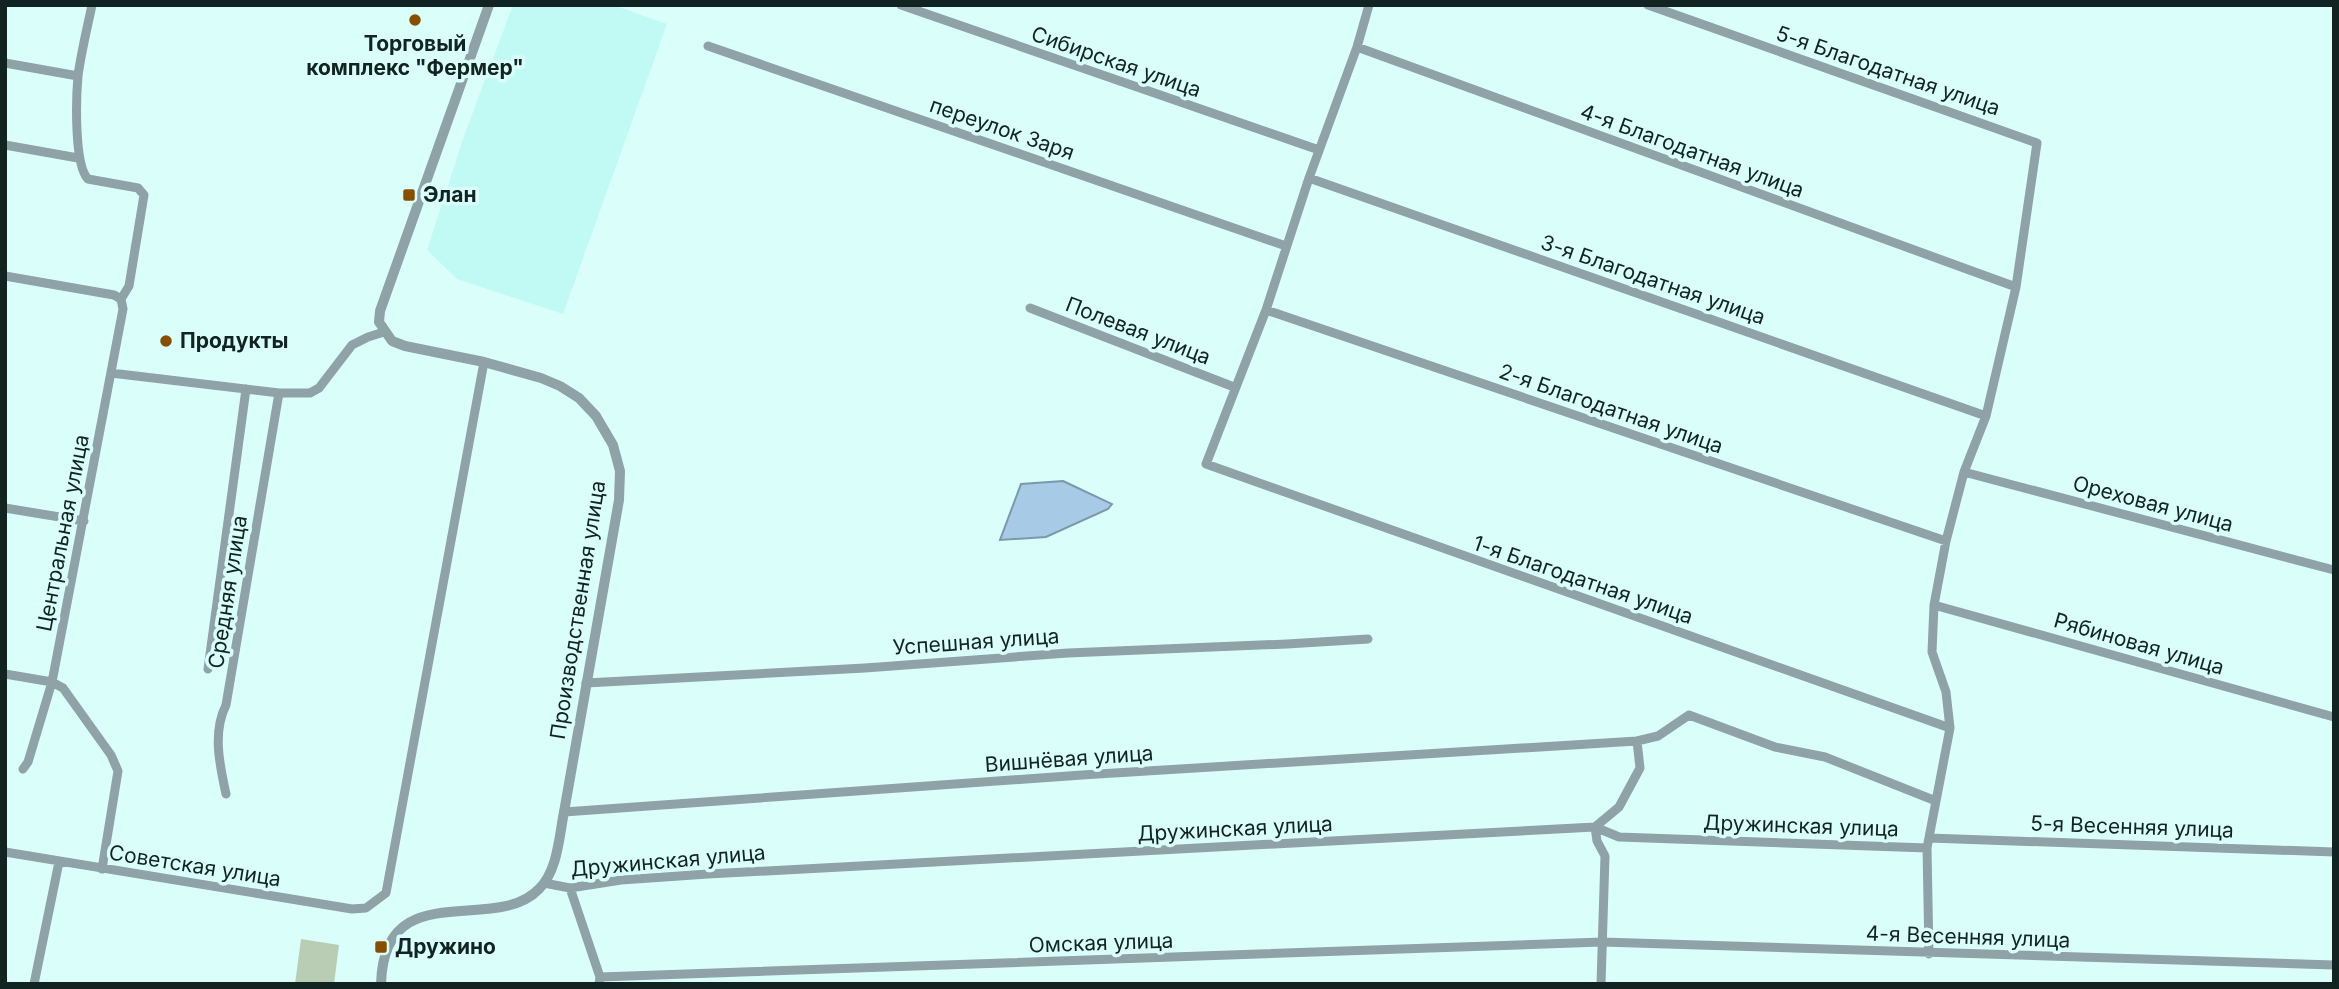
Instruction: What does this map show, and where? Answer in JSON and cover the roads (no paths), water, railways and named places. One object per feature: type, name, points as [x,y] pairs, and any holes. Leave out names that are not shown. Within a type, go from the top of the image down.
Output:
[{"type":"street","points":[[5,145],[78,158],[78,76],[92,5]]},
{"type":"street","points":[[111,373],[279,394],[310,393],[319,388],[352,345],[384,332],[379,322],[380,311],[489,5]]},
{"type":"street","name":"Сибирская улица","points":[[901,5],[1319,150]]},
{"type":"street","points":[[1234,387],[1266,310],[1369,5]]},
{"type":"street","name":"5-я Благодатная улица","points":[[1648,5],[2038,143],[2016,288]]},
{"type":"street","name":"переулок Заря","points":[[708,46],[1286,246]]},
{"type":"street","name":"4-я Благодатная улица","points":[[1357,47],[2016,288]]},
{"type":"street","points":[[5,63],[78,76]]},
{"type":"street","name":"Центральная улица","points":[[23,769],[28,762],[52,682],[123,309],[121,299],[129,286],[144,195],[138,188],[88,179],[82,174],[78,158]]},
{"type":"street","name":"3-я Благодатная улица","points":[[1309,178],[1986,416]]},
{"type":"street","points":[[5,276],[114,295],[121,299]]},
{"type":"street","points":[[1929,954],[1927,848],[1950,728],[1946,692],[1932,652],[1934,605],[1946,541],[1964,472],[1986,416],[2016,288]]},
{"type":"street","name":"Полевая улица","points":[[1030,308],[1234,387]]},
{"type":"street","name":"2-я Благодатная улица","points":[[1266,310],[1946,541]]},
{"type":"street","name":"Производственная улица","points":[[384,332],[392,341],[405,346],[484,362],[541,378],[569,392],[596,416],[613,445],[620,471],[620,500],[555,858],[544,883]]},
{"type":"street","name":"Советская улица","points":[[5,852],[352,909],[366,908],[386,893],[484,362]]},
{"type":"street","name":"1-я Благодатная улица","points":[[1234,387],[1206,464],[1950,728]]},
{"type":"street","points":[[208,669],[246,389]]},
{"type":"street","name":"Средняя улица","points":[[226,794],[218,754],[222,714],[229,692],[279,394]]},
{"type":"street","name":"Ореховая улица","points":[[1964,472],[2334,570]]},
{"type":"street","points":[[5,508],[83,521]]},
{"type":"street","name":"Рябиновая улица","points":[[1934,605],[2334,717]]},
{"type":"street","name":"Успешная улица","points":[[586,683],[851,669],[1080,652],[1368,639]]},
{"type":"street","points":[[5,674],[52,682],[63,688],[111,755],[118,771],[102,869]]},
{"type":"street","name":"Вишнёвая улица","points":[[564,812],[1082,775],[1637,741],[1658,736],[1689,715],[1775,747],[1825,757],[1936,801]]},
{"type":"street","points":[[1601,984],[1605,856],[1597,841],[1595,827],[1619,807],[1640,768],[1637,741]]},
{"type":"street","name":"Дружинская улица","points":[[544,883],[570,888],[621,880],[708,874],[1595,827],[1619,837],[1927,848]]},
{"type":"street","name":"5-я Весенняя улица","points":[[1929,838],[2334,852]]},
{"type":"street","points":[[34,984],[59,862]]},
{"type":"street","points":[[381,984],[386,953],[395,936],[407,924],[424,916],[508,905],[527,899],[544,883]]},
{"type":"street","points":[[570,888],[600,980]]},
{"type":"street","name":"4-я Весенняя улица","points":[[1602,942],[2334,965]]},
{"type":"street","name":"Омская улица","points":[[600,980],[1602,942]]},
{"type":"place","name":"Торговый комплекс \"Фермер\"","points":[[415,20]]},
{"type":"place","name":"Элан","points":[[409,195]]},
{"type":"place","name":"Продукты","points":[[166,341]]},
{"type":"place","name":"Дружино","points":[[381,947]]}]
